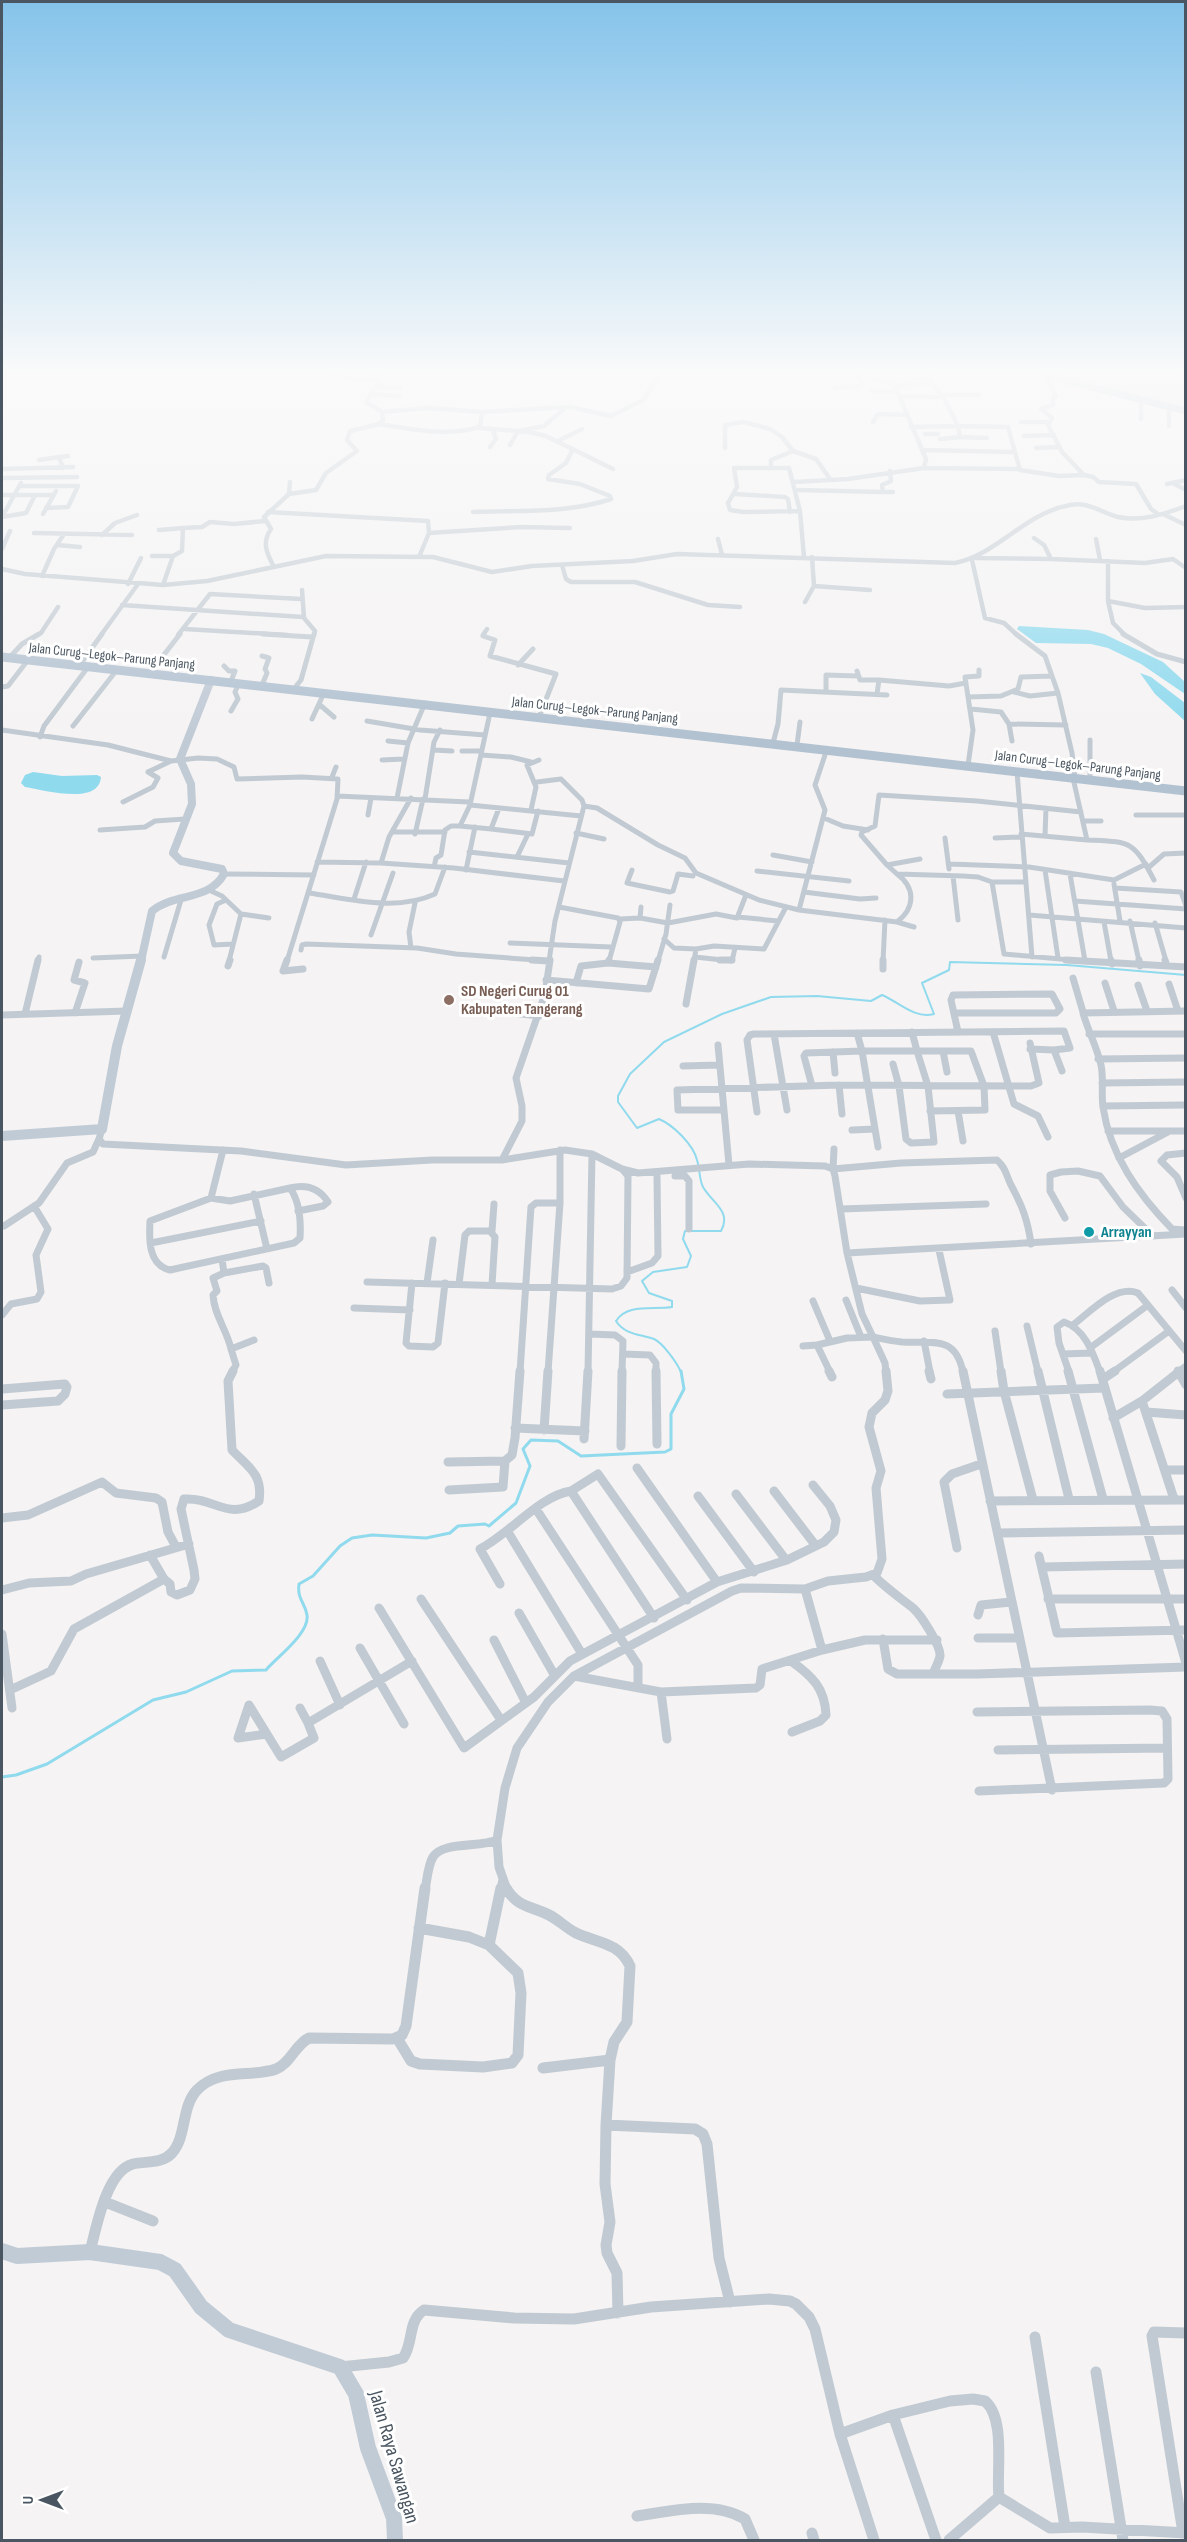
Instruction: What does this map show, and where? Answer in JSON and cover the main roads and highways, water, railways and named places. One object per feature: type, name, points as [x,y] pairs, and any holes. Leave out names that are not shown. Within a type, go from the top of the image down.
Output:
[{"type":"main road","name":"Jalan Curug–Legok–Parung Panjang","points":[[5,658],[425,703],[490,713],[797,745],[1185,791]]},
{"type":"water","points":[[1019,626],[1088,630],[1104,634],[1163,662],[1185,682],[1185,694],[1141,664],[1108,648],[1091,644],[1036,643],[1017,629]]},
{"type":"water","points":[[1140,673],[1151,677],[1185,703],[1185,721],[1155,694]]},
{"type":"water","points":[[33,772],[62,776],[97,775],[101,777],[98,786],[91,791],[69,794],[25,787],[21,783],[25,775]]},
{"type":"waterway","points":[[681,1372],[658,1341],[628,1332],[616,1321],[621,1315],[634,1309],[672,1307],[672,1301],[649,1293],[642,1281],[653,1272],[687,1267],[691,1256],[683,1239],[685,1231],[721,1231],[724,1224],[720,1207],[703,1187],[695,1154],[687,1142],[676,1130],[659,1119],[637,1128],[618,1102],[618,1096],[630,1074],[664,1042],[722,1014],[771,997],[817,996],[871,1001],[882,995],[913,1012],[934,1014],[922,983],[949,970],[950,962],[1067,965],[1186,975]]},
{"type":"waterway","points":[[2,1777],[16,1775],[47,1764],[153,1700],[186,1692],[232,1671],[266,1670],[298,1637],[307,1622],[306,1611],[299,1594],[299,1584],[313,1576],[340,1546],[352,1538],[372,1535],[426,1538],[450,1533],[458,1526],[485,1524],[489,1526],[516,1503],[530,1466],[523,1449],[531,1440],[558,1441],[581,1456],[665,1452],[671,1449],[671,1414],[684,1389],[681,1371]]},
{"type":"place","name":"SD Negeri Curug 01 Kabupaten Tangerang","points":[[449,1000]]},
{"type":"place","name":"Arrayyan","points":[[1089,1232]]}]
